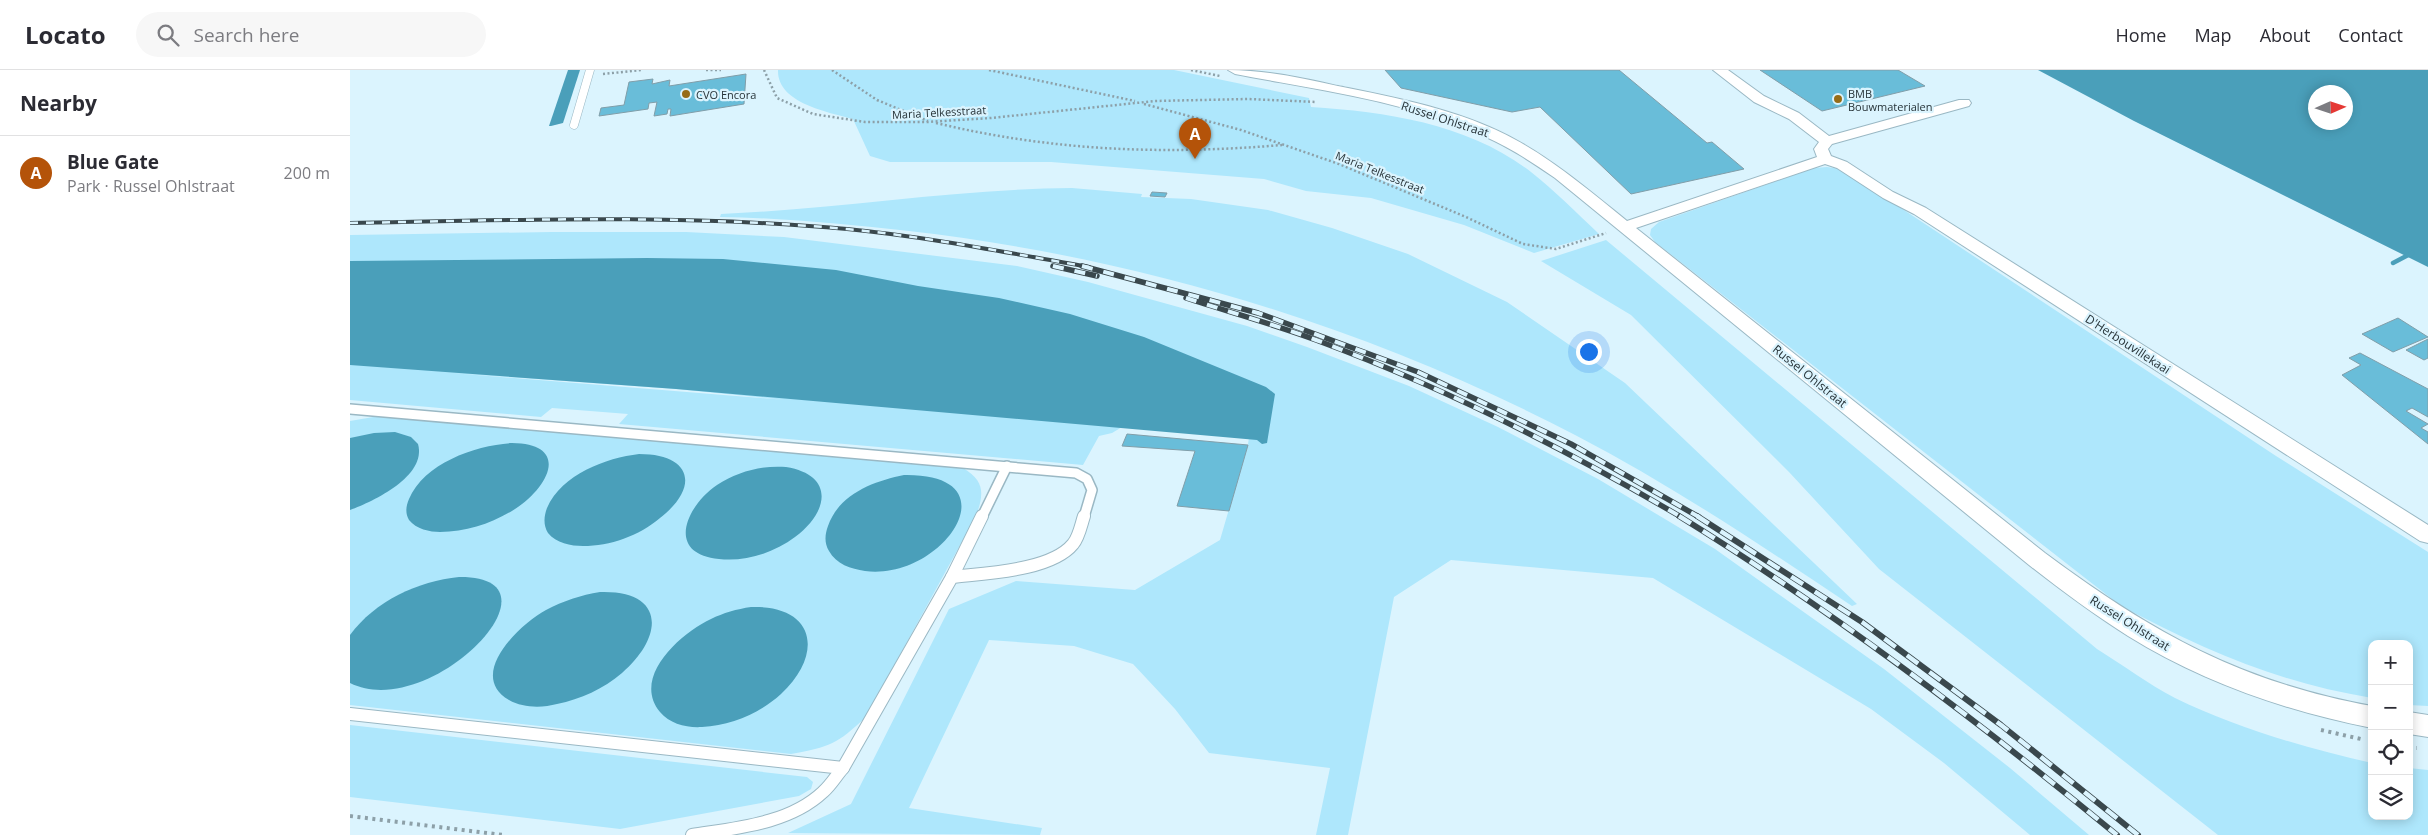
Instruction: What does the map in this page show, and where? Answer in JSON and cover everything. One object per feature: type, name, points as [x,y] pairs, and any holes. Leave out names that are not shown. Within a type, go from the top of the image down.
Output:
[{"type":"street","name":"Russel Ohlstraat","points":[[1235,70],[1420,108],[1480,128],[1524,150],[1553,170],[1617,230],[2037,560],[2109,612],[2175,651],[2238,678],[2289,698],[2368,717]]},
{"type":"street","points":[[1720,70],[1760,99],[1794,116],[1827,141]]},
{"type":"street","points":[[1617,230],[1825,159],[1821,149],[1827,141],[1964,103]]},
{"type":"street","name":"D'Herbouvillekaai","points":[[1825,159],[1842,165],[1888,195],[1920,211],[2428,535]]},
{"type":"street","points":[[2413,724],[2428,726]]},
{"type":"lane","points":[[574,125],[590,72]]},
{"type":"lane","points":[[350,409],[1076,472],[1087,478],[1092,490],[1073,544],[1060,555],[1035,565],[952,577]]},
{"type":"lane","points":[[692,835],[752,825],[790,814],[822,794],[843,768],[952,577],[1007,466]]},
{"type":"lane","points":[[350,714],[843,768]]},
{"type":"path","points":[[590,72],[609,75],[642,70]]},
{"type":"path","points":[[706,70],[721,70]]},
{"type":"path","name":"Maria Telkesstraat","points":[[764,70],[766,84],[778,98],[818,116],[859,122],[932,122],[1002,117],[1139,102],[1235,100],[1314,102]]},
{"type":"path","points":[[832,70],[854,88],[893,108],[932,122],[1011,141],[1078,149],[1172,152],[1283,145]]},
{"type":"path","name":"Maria Telkesstraat","points":[[989,70],[1139,102],[1241,130],[1388,184],[1523,244],[1556,249],[1617,230]]},
{"type":"path","points":[[350,816],[503,835]]},
{"type":"shaded area","points":[[568,70],[580,70],[563,123],[549,126]]},
{"type":"shaded area","points":[[778,70],[1174,70],[1309,98],[1311,107],[1398,117],[1427,123],[1481,142],[1531,172],[1599,234],[1534,253],[1464,225],[1371,198],[1306,191],[1264,179],[1051,162],[890,162],[870,156],[853,119],[806,104],[786,91],[780,81]]},
{"type":"shaded area","points":[[2038,70],[2428,70],[2428,267],[2134,121]]},
{"type":"shaded area","points":[[1814,168],[1840,169],[1854,177],[2276,456],[2428,552],[2428,706],[2413,705],[2413,640],[2368,640],[2368,697],[2305,683],[2243,663],[2182,637],[2121,606],[1655,242],[1650,235],[1651,229],[1659,222]]},
{"type":"shaded area","points":[[1072,188],[1142,194],[1141,197],[1191,199],[1268,210],[1332,228],[1408,254],[1507,302],[1625,383],[1857,604],[1852,606],[1682,496],[1577,436],[1498,397],[1417,362],[1335,330],[1252,303],[1168,279],[1082,259],[996,243],[909,231],[838,224],[720,217],[721,214],[809,208],[940,195]]},
{"type":"shaded area","points":[[686,232],[784,237],[1017,266],[1088,282],[1247,326],[1409,386],[1498,427],[1598,479],[1715,549],[1884,669],[2010,768],[2089,835],[2030,835],[1944,763],[1871,709],[1653,578],[1451,560],[1394,597],[1348,835],[1316,835],[1330,768],[1209,753],[1175,709],[1133,664],[1074,646],[989,640],[909,808],[1042,828],[1040,835],[788,833],[851,804],[949,609],[1016,581],[1135,590],[1220,540],[1248,444],[1255,398],[350,269],[350,235]]},
{"type":"shaded area","points":[[1606,240],[2097,649],[2145,681],[2199,709],[2247,728],[2297,744],[2368,762],[2368,820],[2413,820],[2413,768],[2428,770],[2428,835],[2218,835],[1879,569],[1789,472],[1631,315],[1541,261]]},
{"type":"shaded area","points":[[723,259],[836,270],[918,286],[999,298],[1070,314],[1144,337],[1266,387],[1275,394],[1267,443],[1262,444],[1257,440],[676,389],[350,365],[350,261]]},
{"type":"shaded area","points":[[350,340],[1122,427],[1112,433],[1099,436],[1083,465],[619,424],[628,414],[552,408],[541,417],[350,400]],"holes":[[[451,373],[676,389],[786,400]]]},
{"type":"shaded area","points":[[379,416],[963,468],[979,483],[981,495],[976,516],[866,717],[840,739],[815,749],[791,754],[350,705],[350,421]]},
{"type":"shaded area","points":[[395,432],[411,437],[418,444],[419,456],[415,467],[407,477],[384,494],[350,510],[350,438],[374,433]]},
{"type":"shaded area","points":[[512,443],[530,445],[542,451],[548,459],[545,479],[527,500],[515,509],[479,526],[450,532],[436,532],[423,529],[415,526],[409,520],[406,509],[407,504],[416,486],[426,475],[453,458],[468,452]]},
{"type":"shaded area","points":[[639,454],[657,455],[670,460],[679,466],[684,474],[685,484],[681,495],[673,506],[660,518],[634,535],[614,542],[593,546],[569,545],[555,539],[548,533],[545,524],[546,511],[554,496],[563,486],[574,477],[599,464]]},
{"type":"shaded area","points":[[786,467],[802,471],[813,478],[819,486],[822,496],[815,517],[795,537],[778,548],[749,558],[719,559],[702,555],[692,548],[686,539],[686,528],[690,516],[706,494],[725,480],[741,473],[759,468]]},
{"type":"shaded area","points":[[904,475],[938,479],[956,491],[961,507],[956,526],[941,544],[920,560],[894,570],[860,570],[844,565],[832,556],[827,548],[826,535],[833,515],[840,505],[849,497],[870,485]]},
{"type":"shaded area","points":[[459,577],[490,583],[501,599],[496,621],[477,645],[450,667],[417,683],[382,690],[350,683],[350,635],[360,623],[385,603],[413,588],[444,579]]},
{"type":"shaded area","points":[[600,592],[622,593],[637,599],[647,607],[652,618],[651,631],[646,645],[636,659],[622,673],[599,689],[583,696],[545,706],[526,706],[514,703],[497,690],[493,677],[495,664],[502,651],[523,626],[546,610],[559,604]]},
{"type":"shaded area","points":[[751,607],[773,609],[789,614],[800,623],[807,635],[808,648],[804,663],[795,679],[772,701],[754,713],[734,721],[713,726],[691,727],[669,720],[660,712],[653,699],[652,685],[655,671],[663,658],[686,635],[711,619],[735,610]]},
{"type":"shaded area","points":[[350,725],[807,777],[813,782],[811,789],[799,796],[620,829],[350,797]]},
{"type":"building","points":[[1385,70],[1619,70],[1707,143],[1712,142],[1744,169],[1631,194],[1540,107],[1512,112],[1401,88]]},
{"type":"building","name":"BMB Bouwmaterialen","points":[[1760,70],[1898,70],[1925,86],[1822,111]]},
{"type":"building","name":"CVO Encora","points":[[746,74],[744,104],[670,116],[671,109],[668,109],[667,114],[654,116],[657,102],[649,103],[648,109],[599,116],[601,108],[624,105],[629,82],[653,79],[652,84],[670,80],[669,86]]},
{"type":"building","points":[[1152,192],[1167,193],[1165,197],[1150,196]]},
{"type":"building","points":[[2398,318],[2428,337],[2393,352],[2362,334]]},
{"type":"building","points":[[2428,339],[2428,358],[2424,360],[2406,350]]},
{"type":"building","points":[[2360,353],[2428,389],[2428,417],[2412,408],[2406,411],[2428,424],[2421,428],[2428,432],[2428,444],[2342,375],[2361,365],[2349,358]]},
{"type":"building","points":[[1127,434],[1248,445],[1229,511],[1177,506],[1195,451],[1122,446]]},
{"type":"waterway","points":[[2393,263],[2412,253]]},
{"type":"railway","points":[[350,223],[599,219],[785,224],[908,236],[1089,267]]},
{"type":"railway","points":[[1057,267],[1053,266],[1097,276]]},
{"type":"railway","points":[[1082,266],[1258,313],[1418,372],[1571,444],[1699,517]]},
{"type":"railway","points":[[1186,298],[1300,334],[1363,358],[1456,398],[1548,443],[1681,517]]},
{"type":"railway","points":[[1679,516],[1793,590],[1903,668],[2011,750],[2117,835]]},
{"type":"railway","points":[[1697,516],[1862,622],[2001,725],[2138,835]]},
{"type":"place","name":"CVO Encora","points":[[686,94]]},
{"type":"place","name":"BMB Bouwmaterialen","points":[[1838,99]]},
{"type":"place","name":"Blue Gate","points":[[1195,159]]}]
